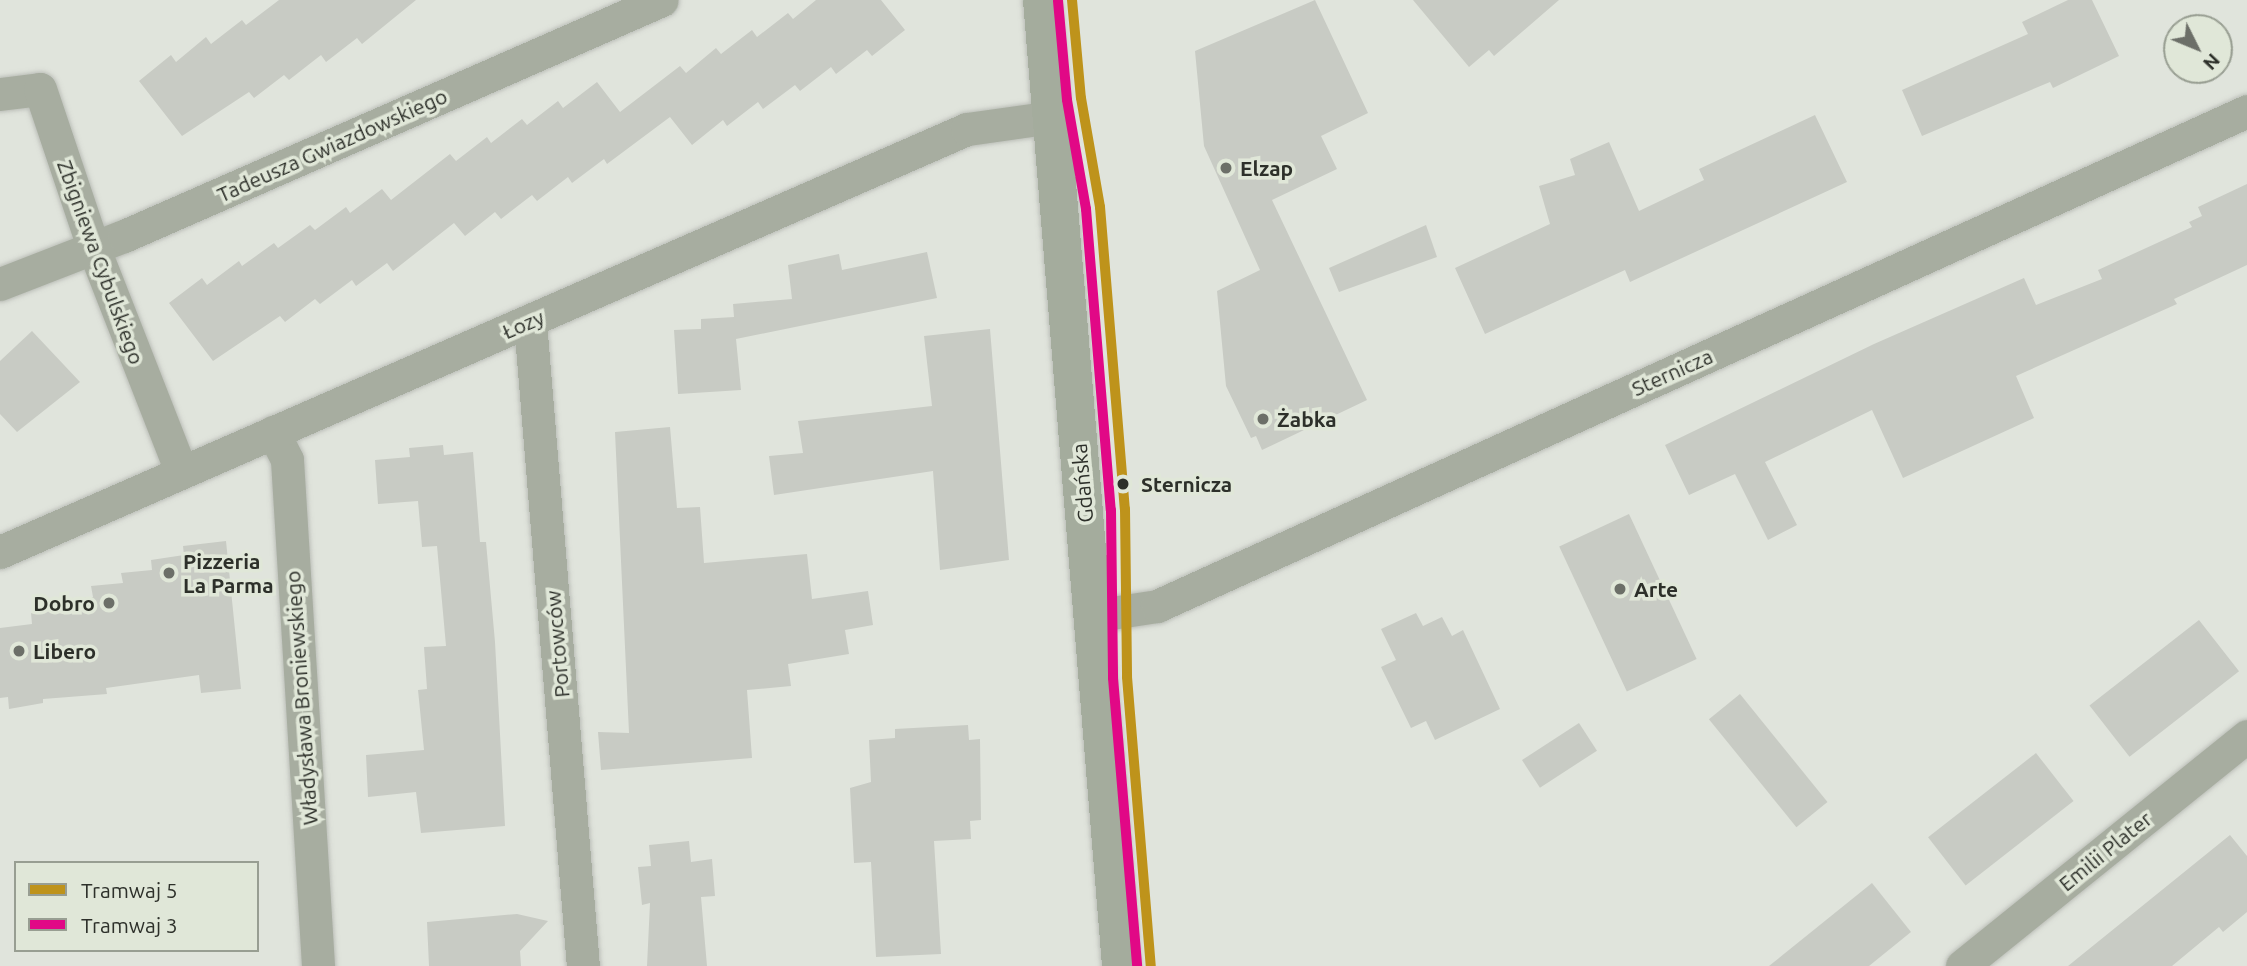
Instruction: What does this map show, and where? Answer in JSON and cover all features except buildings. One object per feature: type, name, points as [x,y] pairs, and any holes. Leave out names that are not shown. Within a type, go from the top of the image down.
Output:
[{"type":"street","name":"Tadeusza Gwiazdowskiego","points":[[0,284],[94,248],[662,0]]},
{"type":"street","name":"Gdańska","points":[[1042,0],[1121,966]]},
{"type":"street","name":"Zbigniewa Cybulskiego","points":[[0,94],[40,89],[94,248],[181,471]]},
{"type":"street","name":"Sternicza","points":[[1092,615],[1157,606],[2247,110]]},
{"type":"street","name":"Łozy","points":[[0,552],[967,130],[1052,117]]},
{"type":"street","name":"Portowców","points":[[530,322],[583,966]]},
{"type":"street","name":"Władysława Broniewskiego","points":[[272,432],[287,460],[318,966]]},
{"type":"street","name":"Emilii Plater","points":[[1962,966],[2247,736]]},
{"type":"tram line","name":"5","points":[[1072,0],[1081,98],[1100,207],[1125,509],[1127,677],[1151,966]]},
{"type":"tram line","name":"3","points":[[1058,1],[1067,100],[1086,209],[1111,510],[1113,678],[1137,966]]},
{"type":"place","name":"Elzap","points":[[1226,168]]},
{"type":"place","name":"Żabka","points":[[1263,419]]},
{"type":"place","name":"Sternicza","points":[[1123,484]]},
{"type":"place","name":"Pizzeria La Parma","points":[[169,573]]},
{"type":"place","name":"Arte","points":[[1620,589]]},
{"type":"place","name":"Dobro","points":[[109,603]]},
{"type":"place","name":"Libero","points":[[19,651]]}]
